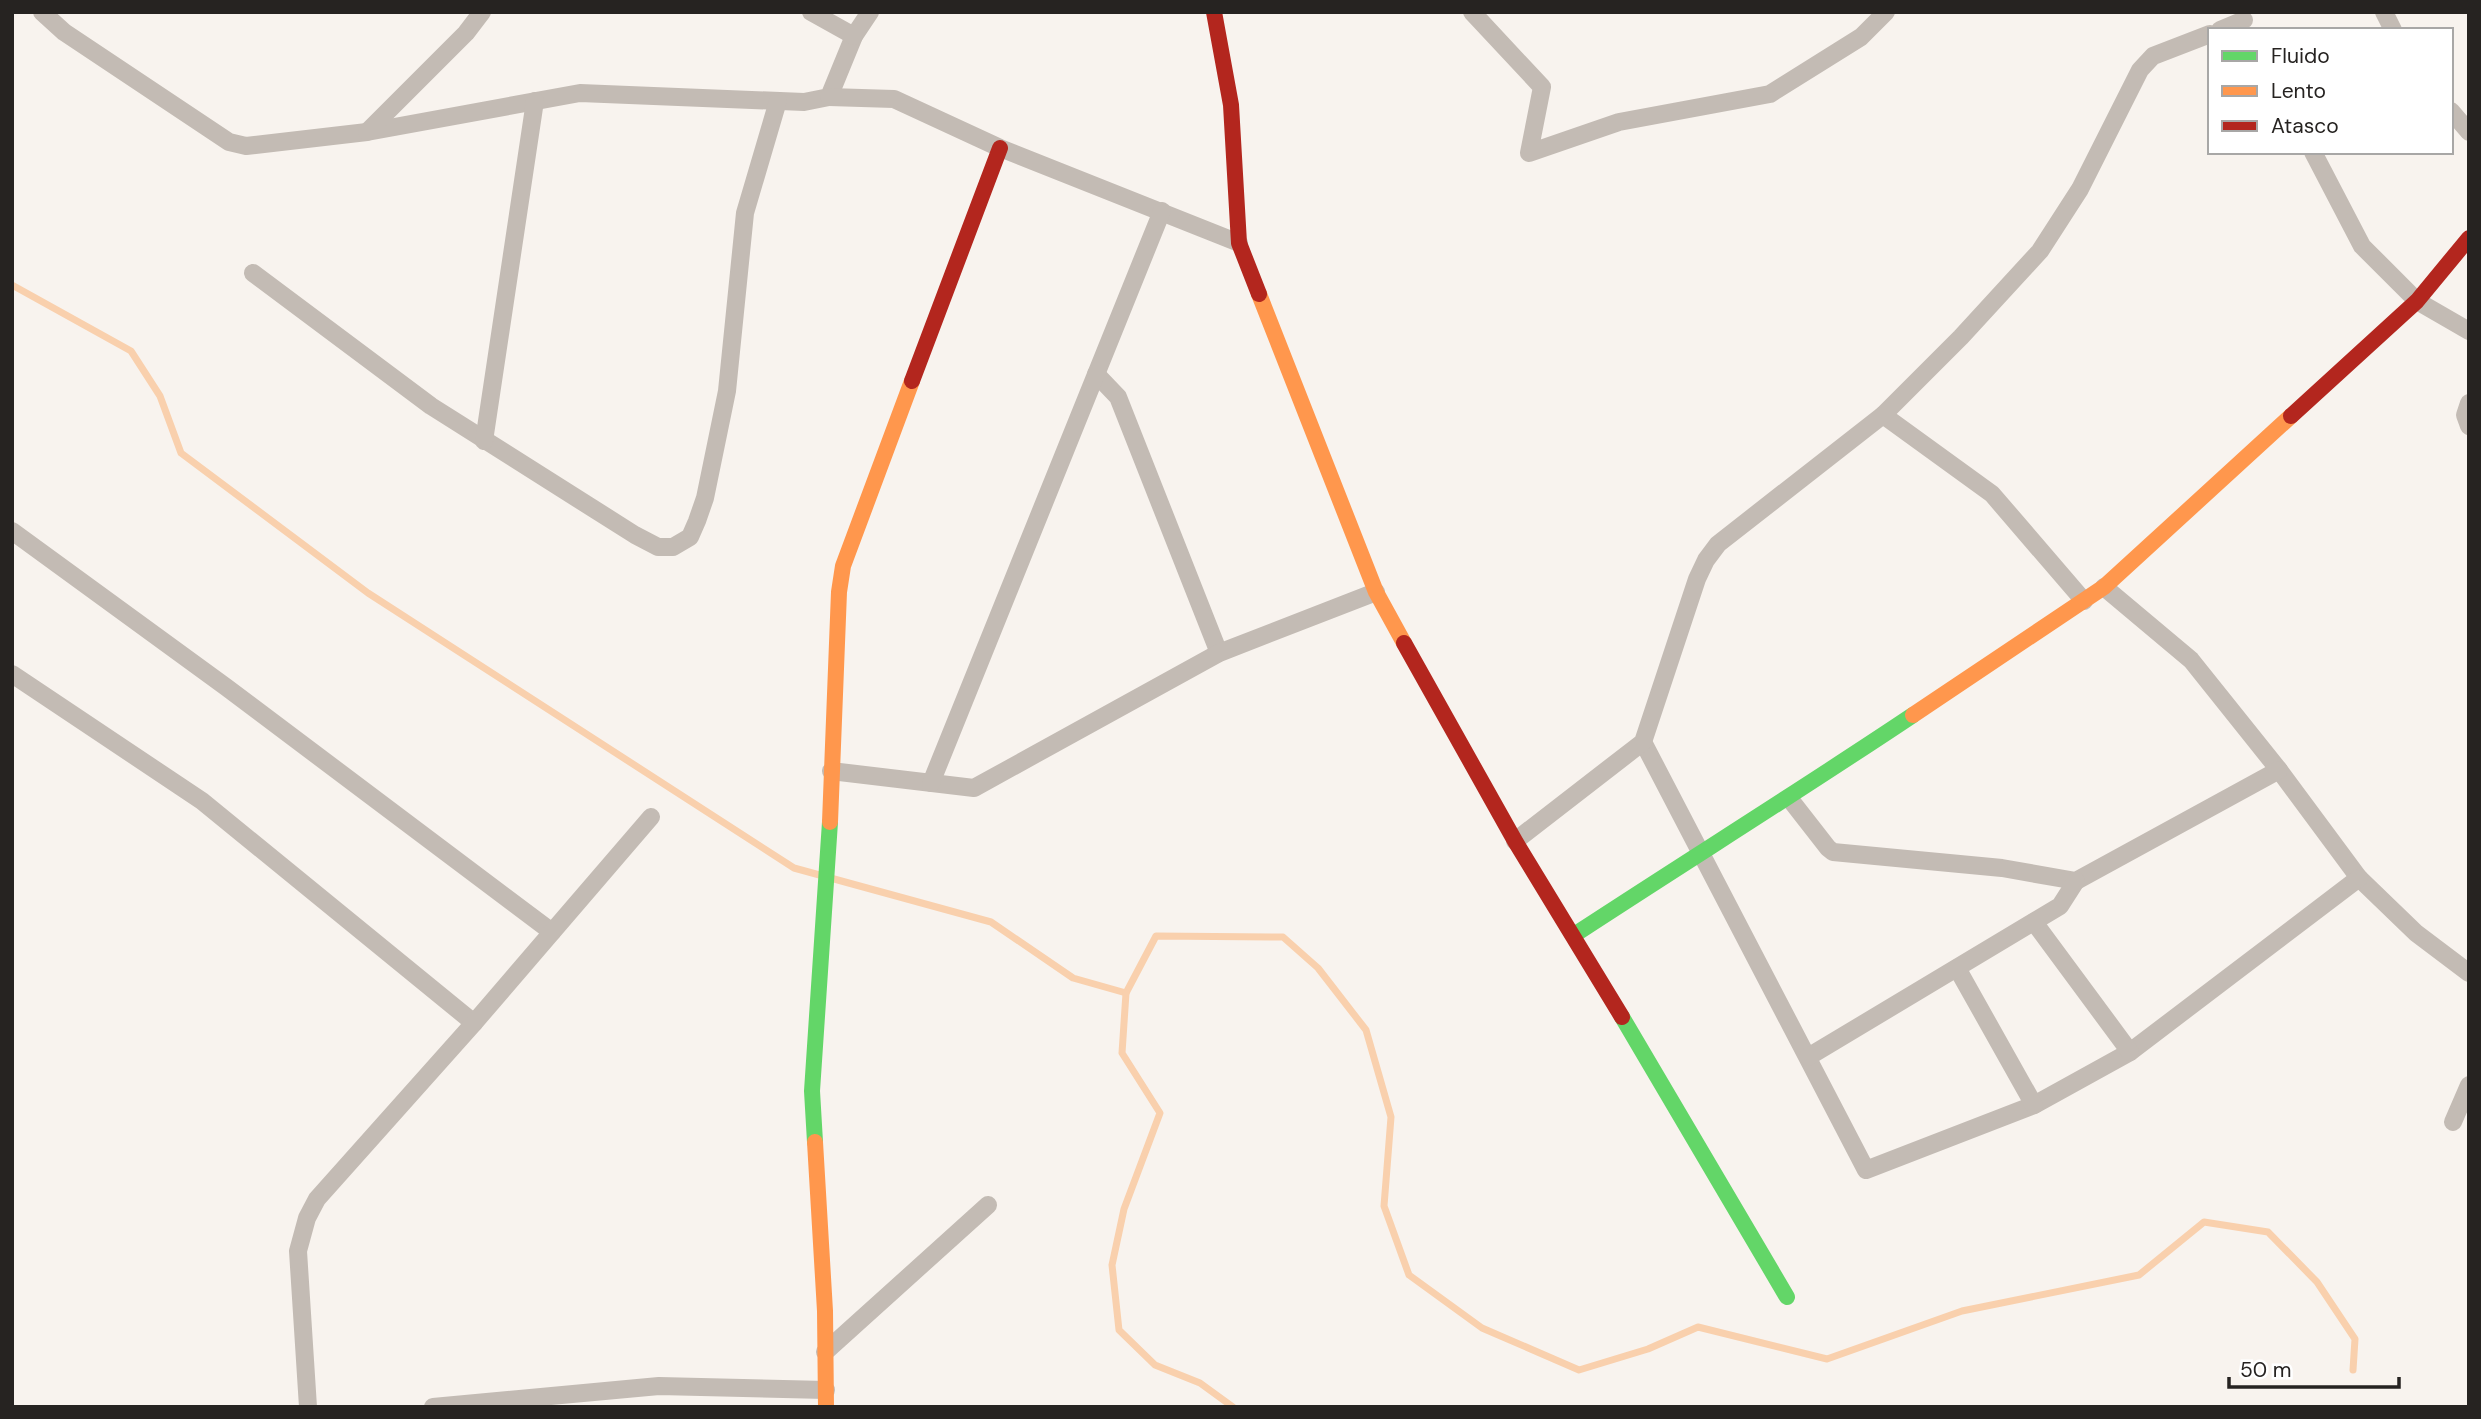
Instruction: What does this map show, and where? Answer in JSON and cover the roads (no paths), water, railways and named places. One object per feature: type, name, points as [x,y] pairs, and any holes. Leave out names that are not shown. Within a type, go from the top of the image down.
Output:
[{"type":"street","points":[[42,12],[64,32],[229,142],[246,146],[367,132],[580,93],[804,102],[829,97],[894,99],[1000,148],[1239,243]]},
{"type":"street","points":[[367,132],[466,33],[482,12]]},
{"type":"street","points":[[811,12],[854,36]]},
{"type":"street","points":[[829,97],[854,36],[870,12]]},
{"type":"street","points":[[1214,12],[1231,105],[1239,243],[1376,592],[1516,841],[1787,1297]]},
{"type":"street","points":[[1472,12],[1542,87],[1529,153],[1619,122],[1770,94],[1861,37],[1886,12]]},
{"type":"street","points":[[2384,12],[2392,28]]},
{"type":"street","points":[[2226,28],[2247,21]]},
{"type":"street","points":[[1516,841],[1643,742],[1697,579],[1718,544],[1883,415],[1961,337],[2040,251],[2080,189],[2140,70],[2153,56],[2208,35]]},
{"type":"street","points":[[253,273],[431,407],[652,544],[673,547],[690,537],[705,498],[727,391],[745,213],[778,100]]},
{"type":"street","points":[[484,441],[535,101]]},
{"type":"street","points":[[2453,113],[2469,132]]},
{"type":"street","points":[[433,1407],[659,1386],[826,1398],[812,1091],[828,866],[839,592],[843,566],[1000,148]]},
{"type":"street","points":[[2314,154],[2362,246],[2417,301],[2469,331]]},
{"type":"street","points":[[931,783],[1163,211]]},
{"type":"street","points":[[1574,935],[1701,851],[1789,798],[2105,587],[2417,301],[2469,238]]},
{"type":"street","points":[[1096,374],[1118,397],[1219,653]]},
{"type":"street","points":[[2469,403],[2465,415],[2469,426]]},
{"type":"street","points":[[1883,415],[1992,494],[2084,601]]},
{"type":"street","points":[[12,531],[260,712],[552,932]]},
{"type":"street","points":[[2105,587],[2191,660],[2359,878],[2416,933],[2469,973]]},
{"type":"street","points":[[831,771],[974,788],[1219,653],[1376,592]]},
{"type":"street","points":[[12,674],[202,801],[474,1023]]},
{"type":"street","points":[[1643,742],[1866,1170],[2034,1105],[2130,1052],[2359,878]]},
{"type":"street","points":[[1808,1058],[2060,906],[2076,881],[2278,770]]},
{"type":"street","points":[[1789,798],[1833,852],[2002,869],[2076,881]]},
{"type":"street","points":[[308,1407],[298,1251],[307,1218],[317,1199],[474,1023],[650,817]]},
{"type":"street","points":[[2034,922],[2130,1052]]},
{"type":"street","points":[[1957,968],[2034,1105]]},
{"type":"street","points":[[2453,1122],[2469,1085]]},
{"type":"street","points":[[825,1352],[988,1205]]},
{"type":"waterway","points":[[12,285],[131,351],[160,396],[181,453],[368,593],[794,868],[991,922],[1073,978],[1126,993],[1156,936],[1283,937],[1318,968],[1366,1030],[1391,1117],[1384,1206],[1409,1275],[1482,1328],[1579,1370],[1648,1349],[1698,1327],[1827,1359],[1962,1311],[2139,1275],[2204,1222],[2268,1232],[2317,1282],[2355,1339],[2353,1370]]},
{"type":"waterway","points":[[1126,993],[1122,1053],[1160,1113],[1124,1209],[1112,1265],[1119,1330],[1155,1365],[1200,1383],[1233,1407]]}]
